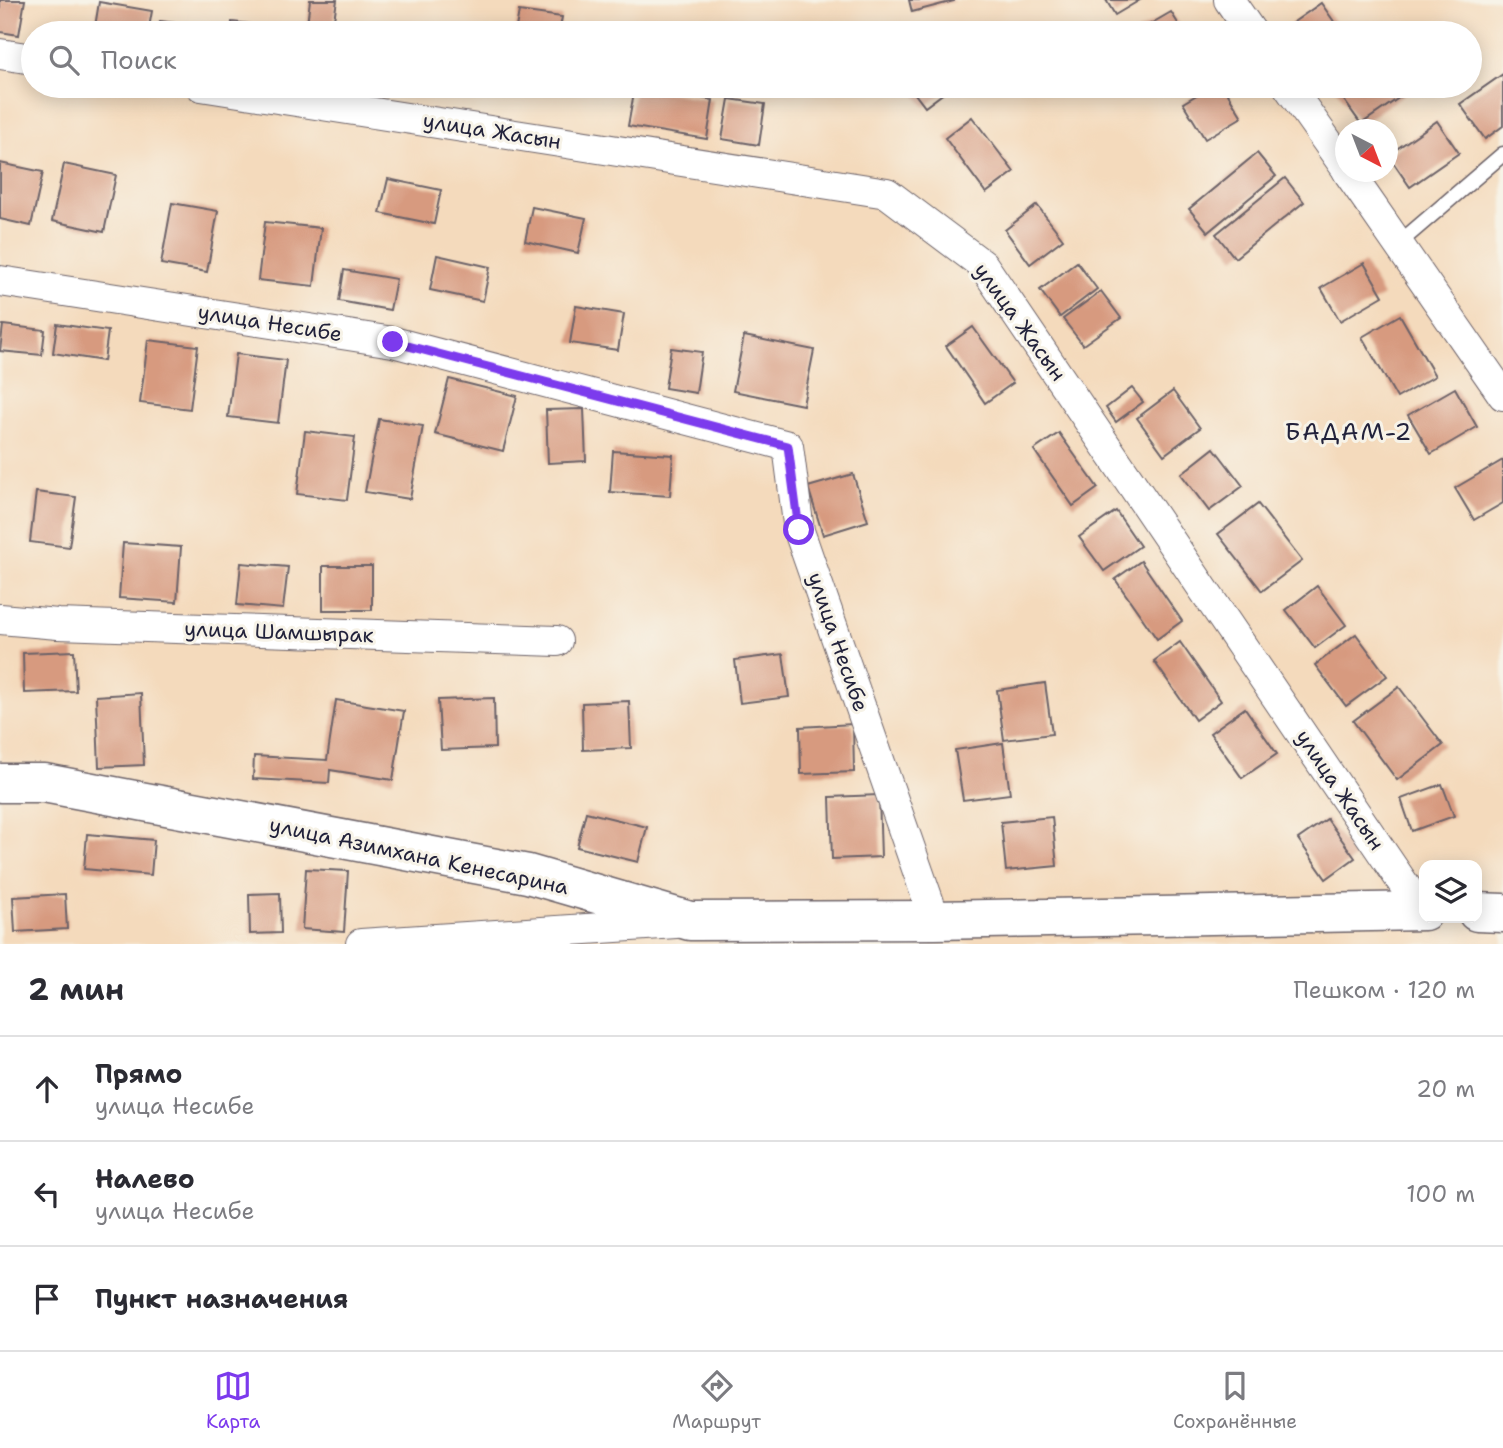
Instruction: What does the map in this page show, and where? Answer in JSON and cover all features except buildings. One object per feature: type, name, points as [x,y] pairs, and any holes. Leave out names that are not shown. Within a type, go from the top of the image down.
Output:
[{"type":"street","points":[[1229,0],[1244,21]]},
{"type":"street","points":[[0,54],[21,58]]},
{"type":"street","name":"улица Жасын","points":[[278,98],[887,193],[983,265],[1419,905]]},
{"type":"street","points":[[1296,98],[1335,153]]},
{"type":"street","points":[[1355,182],[1503,395]]},
{"type":"street","name":"улица Несибе","points":[[0,281],[393,342],[788,446],[799,530],[935,920]]},
{"type":"street","name":"улица Шамшырак","points":[[0,619],[58,624],[557,640]]},
{"type":"street","name":"улица Азимхана Кенесарина","points":[[0,783],[44,783],[528,874],[690,921],[935,920],[1419,911]]},
{"type":"street","points":[[1482,912],[1503,913]]},
{"type":"street","points":[[361,944],[690,921]]},
{"type":"lane","points":[[1398,244],[1503,154]]},
{"type":"district","name":"БАДАМ-2","points":[[1349,432]]},
{"type":"route","points":[[393,342],[788,446],[799,530]]}]
